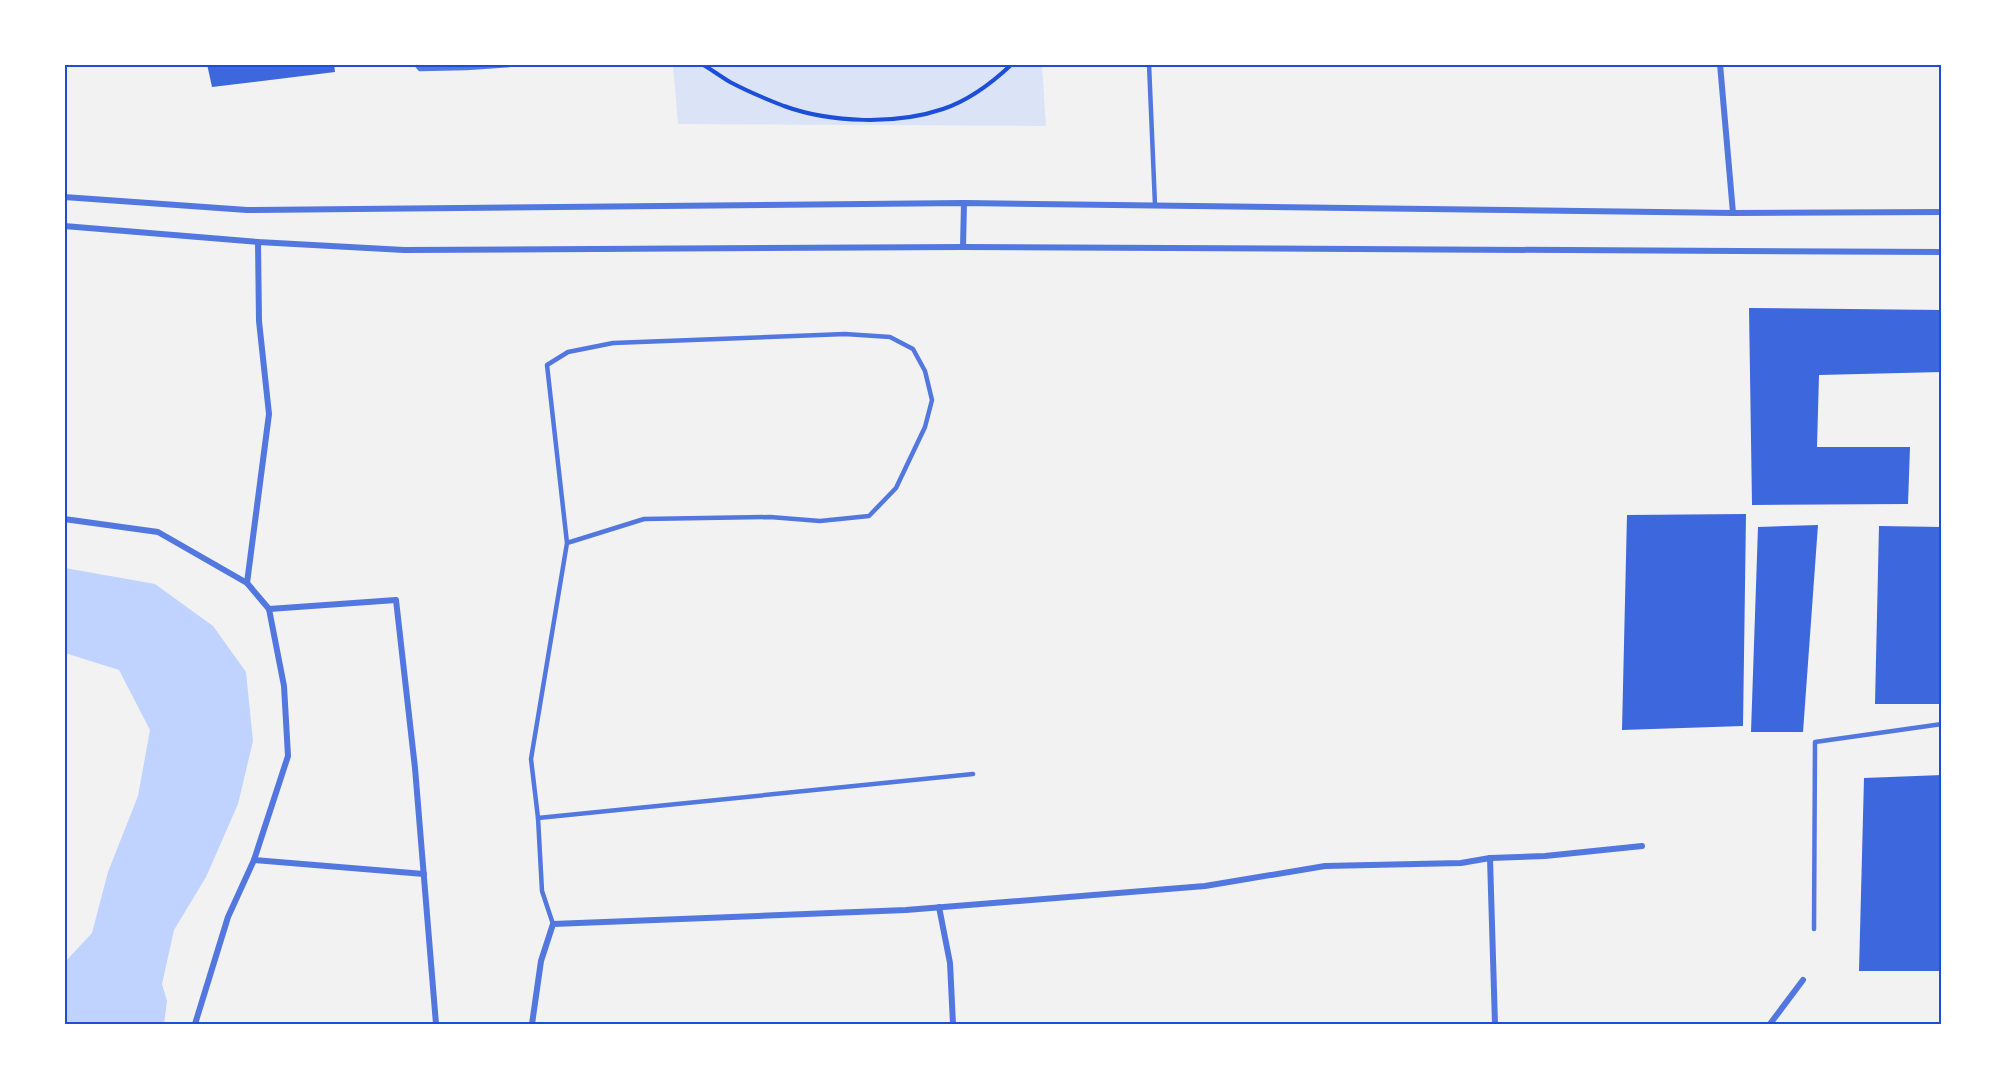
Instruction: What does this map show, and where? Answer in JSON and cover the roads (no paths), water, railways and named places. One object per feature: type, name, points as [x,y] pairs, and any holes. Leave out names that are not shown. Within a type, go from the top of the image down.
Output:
[{"type":"street","points":[[1720,64],[1733,213]]},
{"type":"street","points":[[64,197],[247,210],[964,203],[1733,213],[1941,212]]},
{"type":"street","points":[[963,247],[964,203]]},
{"type":"street","points":[[64,226],[258,242],[404,250],[963,247],[1941,252]]},
{"type":"street","points":[[246,583],[269,414],[259,321],[258,242]]},
{"type":"street","points":[[64,519],[158,532],[246,583],[270,609],[284,686],[288,756],[254,860],[228,917],[195,1024]]},
{"type":"street","points":[[270,609],[396,600],[415,768],[436,1024]]},
{"type":"street","points":[[532,1024],[541,961],[553,924],[906,910],[1205,886],[1325,866],[1461,863],[1490,858],[1545,856],[1642,846]]},
{"type":"street","points":[[1490,858],[1495,1024]]},
{"type":"street","points":[[254,860],[424,874]]},
{"type":"street","points":[[939,907],[951,963],[953,1024]]},
{"type":"street","points":[[1770,1024],[1803,980]]},
{"type":"lane","points":[[416,64],[420,69],[523,64]]},
{"type":"lane","points":[[1149,64],[1155,205]]},
{"type":"lane","points":[[553,924],[542,891],[538,818],[531,759],[567,543],[547,365],[568,352],[613,343],[845,334],[890,337],[913,348],[925,371],[932,400],[925,427],[896,488],[869,516],[820,522],[770,518],[644,519],[567,543]]},
{"type":"lane","points":[[1814,929],[1815,742],[1941,724]]},
{"type":"lane","points":[[538,818],[973,774]]},
{"type":"water","points":[[65,568],[155,584],[213,626],[246,672],[253,741],[238,804],[206,877],[174,930],[162,984],[167,1001],[164,1024],[65,1024],[65,962],[92,933],[108,872],[138,796],[150,730],[119,670],[65,653]]}]
